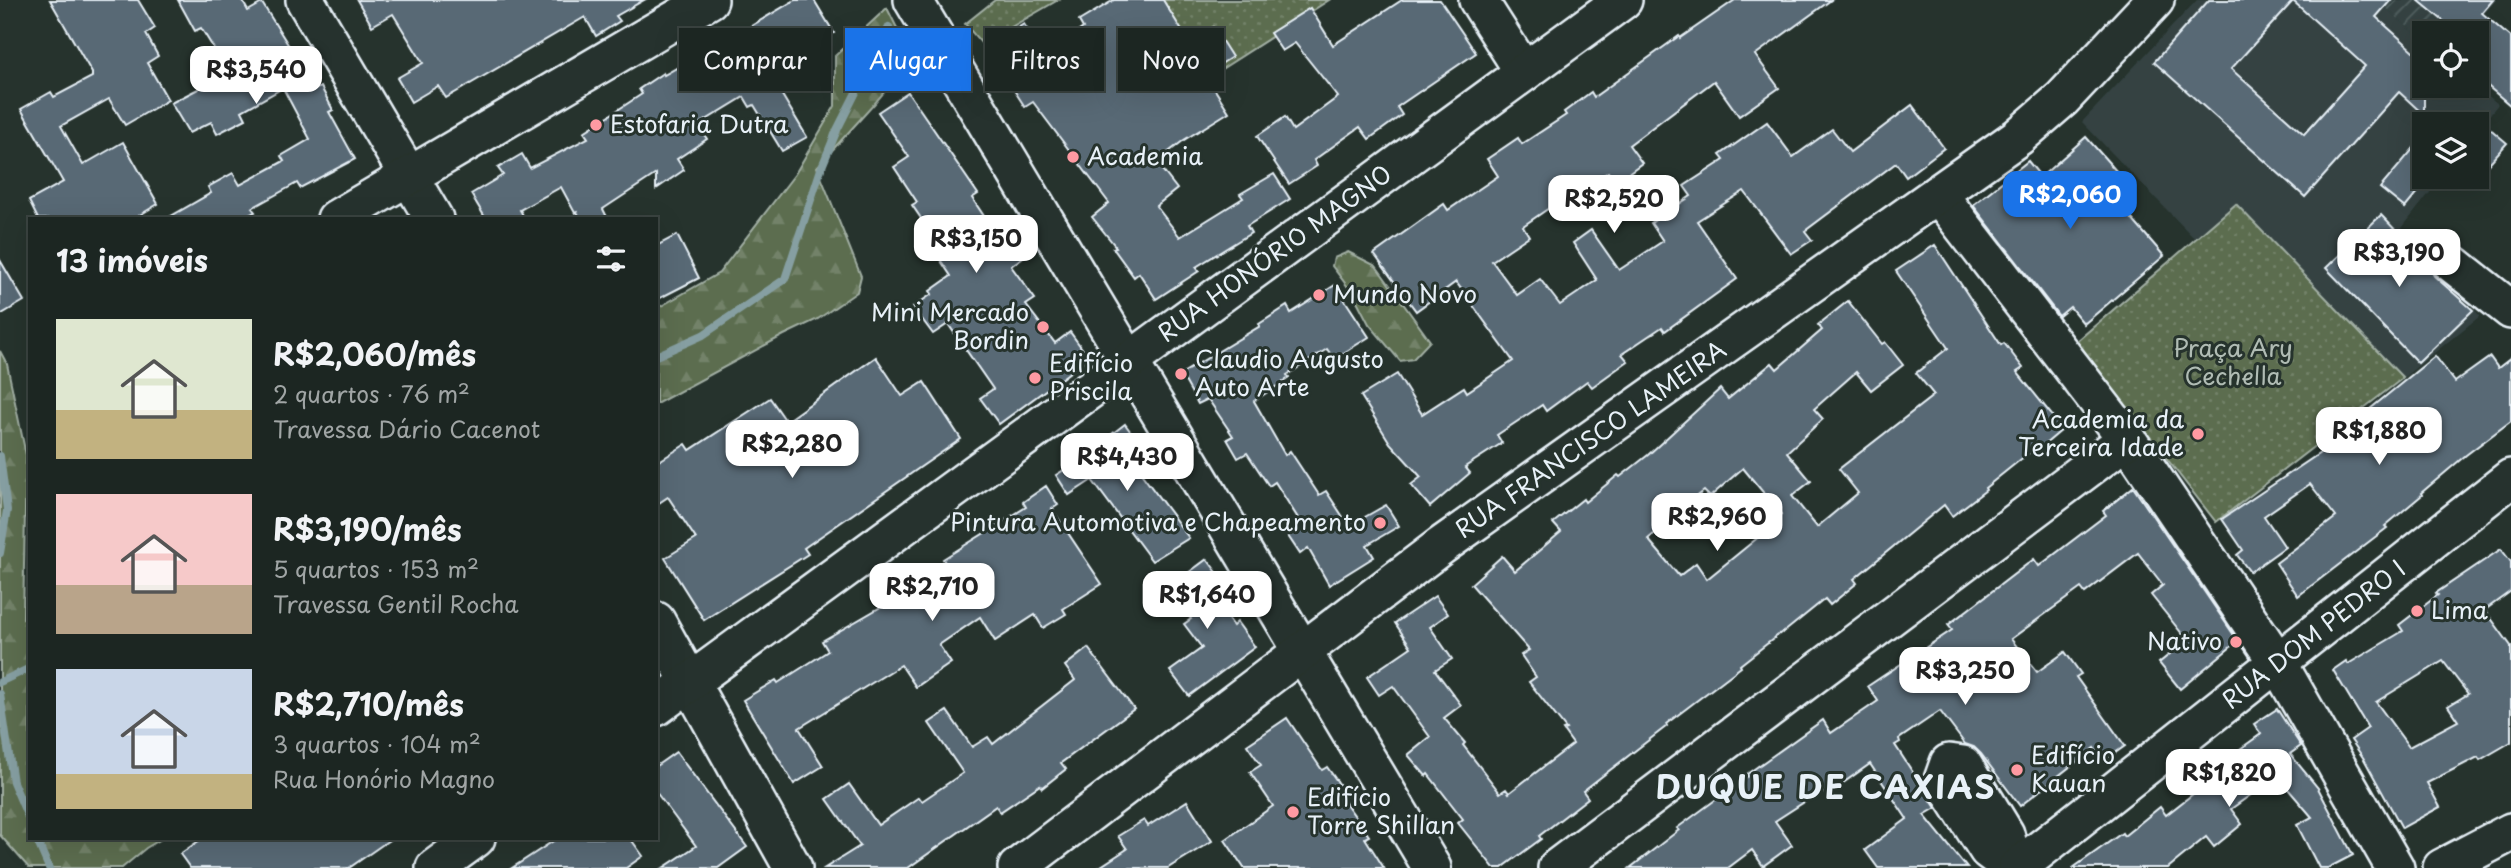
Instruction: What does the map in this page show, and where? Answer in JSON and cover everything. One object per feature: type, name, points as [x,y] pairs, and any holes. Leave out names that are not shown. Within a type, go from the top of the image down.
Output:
[{"type":"street","points":[[305,0],[433,217]]},
{"type":"street","points":[[339,217],[709,0]]},
{"type":"street","points":[[913,0],[1432,868]]},
{"type":"street","points":[[1478,0],[1524,72]]},
{"type":"street","name":"RUA HONÓRIO MAGNO","points":[[658,706],[1623,0]]},
{"type":"street","name":"RUA FRANCISCO LAMEIRA","points":[[1017,868],[1441,546],[2018,137],[2044,114],[2155,0]]},
{"type":"street","points":[[1938,194],[2127,439],[2278,663],[2395,868]]},
{"type":"street","points":[[2448,260],[2511,310]]},
{"type":"street","points":[[1557,868],[2127,439]]},
{"type":"street","name":"RUA DOM PEDRO I","points":[[2015,868],[2511,478]]},
{"type":"street","points":[[658,625],[793,868]]},
{"type":"street","points":[[2442,868],[2511,832]]},
{"type":"street","points":[[435,868],[473,840]]},
{"type":"shaded area","points":[[2197,0],[2377,0],[2412,31],[2412,98],[2489,97],[2498,104],[2489,115],[2489,112],[2412,112],[2412,189],[2433,189],[2402,228],[2480,316],[2403,378],[2236,204],[2196,240],[2082,122]]},
{"type":"shaded area","points":[[2377,0],[2496,0],[2477,21],[2412,21],[2412,31]]},
{"type":"green space","points":[[995,0],[1058,0],[1010,28],[985,28],[985,42],[982,44],[965,24]]},
{"type":"green space","points":[[1113,0],[1329,0],[1224,67],[1224,28],[1132,28]]},
{"type":"green space","points":[[887,8],[897,28],[865,28]]},
{"type":"green space","points":[[845,47],[845,91],[885,91],[817,167],[861,276],[857,292],[818,319],[658,403],[658,308],[719,273],[795,174],[835,106],[835,56]]},
{"type":"green space","points":[[1174,91],[1187,91],[1178,97]]},
{"type":"green space","name":"Praça Ary Cechella","points":[[2236,204],[2403,378],[2216,522],[2076,342]]},
{"type":"green space","points":[[1348,252],[1376,266],[1430,341],[1413,359],[1400,361],[1369,324],[1354,295],[1332,266],[1334,258]]},
{"type":"green space","points":[[0,351],[7,364],[26,455],[23,619],[28,617],[28,840],[160,840],[122,868],[29,868],[0,835]]},
{"type":"building","points":[[50,0],[138,0],[155,28],[146,34],[158,56],[147,63],[168,100],[125,125],[109,99],[61,126],[83,165],[123,142],[158,204],[136,217],[37,217],[29,201],[63,182],[21,109],[51,92],[54,97],[92,77]]},
{"type":"building","points":[[178,0],[242,0],[248,11],[262,3],[316,89],[321,87],[333,110],[329,112],[355,159],[300,188],[297,183],[252,208],[255,212],[245,217],[169,217],[211,193],[208,187],[233,173],[240,185],[284,161],[281,156],[310,139],[283,88],[242,111],[246,119],[217,134],[211,122],[189,133],[171,103],[229,73],[201,28],[195,31]]},
{"type":"building","points":[[357,0],[644,0],[616,16],[620,21],[596,36],[585,17],[446,98],[438,86],[411,102],[397,78],[423,63],[393,14],[372,26]]},
{"type":"building","points":[[795,0],[814,0],[831,28],[748,28]]},
{"type":"building","points":[[1114,0],[1163,0],[1180,28],[1118,28],[1118,91],[1216,91],[1229,112],[1184,140],[1156,162],[1177,189],[1156,206],[1180,237],[1243,198],[1240,194],[1274,174],[1290,199],[1247,226],[1251,233],[1196,267],[1199,271],[1156,299],[1139,273],[1134,277],[1113,248],[1116,247],[1092,217],[1109,203],[1033,102],[1025,107],[1015,91],[1104,91],[1104,28],[1083,28],[1079,21]]},
{"type":"building","points":[[1402,0],[1440,0],[1476,53],[1397,107],[1402,115],[1369,139],[1360,127],[1314,160],[1317,166],[1289,184],[1257,136],[1285,117],[1293,130],[1338,97],[1295,43],[1282,51],[1270,33],[1310,8],[1333,45]]},
{"type":"building","points":[[1735,0],[1831,0],[1755,55],[1779,88],[1739,116],[1714,81],[1629,145],[1642,163],[1616,182],[1608,172],[1523,226],[1529,236],[1492,261],[1517,295],[1540,279],[1560,305],[1597,280],[1573,243],[1591,230],[1619,270],[1663,241],[1651,223],[1691,196],[1684,186],[1724,160],[1720,155],[1767,122],[1793,157],[1832,129],[1850,152],[1912,105],[1944,148],[1906,177],[1896,163],[1805,231],[1812,240],[1791,254],[1744,191],[1697,221],[1737,279],[1665,331],[1662,327],[1622,354],[1628,361],[1592,387],[1587,381],[1546,411],[1542,405],[1497,435],[1502,443],[1465,467],[1470,473],[1430,507],[1411,485],[1421,477],[1390,443],[1361,396],[1397,374],[1422,414],[1464,387],[1467,392],[1513,361],[1456,282],[1416,311],[1374,254],[1444,204],[1448,210],[1498,176],[1487,159],[1518,138],[1522,144],[1566,115],[1564,112],[1591,92],[1594,97]]},
{"type":"building","points":[[2209,0],[2391,0],[2376,17],[2412,49],[2412,98],[2424,98],[2424,112],[2399,92],[2305,197],[2154,62]],"holes":[[[2293,1],[2365,66],[2304,134],[2231,69]]]},
{"type":"building","points":[[2418,0],[2493,0],[2482,13],[2511,38],[2511,106],[2489,87],[2489,21],[2443,21]]},
{"type":"building","points":[[1224,44],[1232,57],[1224,62]]},
{"type":"building","points":[[679,66],[679,91],[780,91],[807,137],[782,151],[754,105],[750,107],[744,97],[698,125],[707,139],[677,159],[684,170],[656,189],[656,174],[603,209],[607,217],[580,217],[561,187],[520,210],[524,217],[485,217],[471,194],[503,175],[498,168],[522,154],[530,168],[588,138],[584,132],[642,94],[639,89],[663,73],[664,75]]},
{"type":"building","points":[[908,92],[978,194],[972,198],[1000,240],[1007,235],[1023,257],[1011,266],[1035,299],[1026,305],[1055,343],[1070,332],[1089,358],[999,424],[980,398],[993,389],[948,324],[933,334],[913,307],[951,276],[929,243],[935,239],[912,205],[917,202],[894,167],[909,157],[878,112]]},
{"type":"building","points":[[2489,128],[2507,143],[2489,163]]},
{"type":"building","points":[[2086,137],[2126,182],[2111,195],[2164,256],[2084,324],[2070,307],[2059,316],[1973,205],[2028,161],[2041,177]]},
{"type":"building","points":[[2412,150],[2412,189],[2421,189],[2405,208],[2380,188]]},
{"type":"building","points":[[2381,215],[2428,264],[2434,276],[2473,310],[2418,363],[2326,268]]},
{"type":"building","points":[[677,235],[699,278],[658,299],[658,245]]},
{"type":"building","points":[[1935,245],[2001,345],[2004,343],[2023,368],[2017,372],[2063,429],[2037,451],[2035,448],[1952,516],[1944,505],[1854,579],[1857,583],[1830,605],[1825,599],[1583,791],[1588,798],[1539,836],[1541,839],[1502,868],[1494,868],[1458,823],[1463,819],[1428,774],[1426,776],[1408,755],[1430,737],[1393,686],[1379,695],[1367,677],[1411,647],[1395,623],[1435,596],[1448,614],[1430,627],[1452,659],[1435,670],[1461,705],[1444,718],[1500,793],[1506,789],[1509,793],[1573,744],[1563,730],[1566,729],[1529,682],[1536,677],[1521,655],[1529,650],[1471,584],[1502,556],[1515,571],[1561,532],[1553,523],[1648,455],[1720,389],[1728,399],[1772,363],[1777,369],[1822,330],[1818,325],[1848,301],[1882,344],[1885,342],[1903,365],[1871,390],[1856,372],[1814,409],[1823,419],[1787,452],[1811,481],[1792,496],[1817,527],[1858,493],[1839,469],[1934,395],[1916,373],[1948,348],[1896,271]],"holes":[[[1743,468],[1781,514],[1763,528],[1766,531],[1707,579],[1696,563],[1679,576],[1648,539],[1662,527],[1660,525],[1704,491],[1710,497]]]},
{"type":"building","points":[[0,260],[24,301],[0,315]]},
{"type":"building","points":[[1335,285],[1369,337],[1334,359],[1327,349],[1254,401],[1285,455],[1290,451],[1319,495],[1326,491],[1349,526],[1386,505],[1399,526],[1367,545],[1374,557],[1329,585],[1308,548],[1300,554],[1288,536],[1303,526],[1275,482],[1269,486],[1247,453],[1238,458],[1227,439],[1233,436],[1208,399],[1198,404],[1181,374],[1260,326],[1259,324],[1287,306],[1291,313]]},
{"type":"building","points":[[2435,356],[2455,382],[2490,357],[2498,368],[2511,358],[2511,421],[2421,493],[2422,495],[2385,526],[2387,528],[2298,596],[2276,563],[2336,517],[2310,484],[2264,516],[2285,547],[2250,572],[2237,555],[2243,550],[2222,519],[2320,453]]},
{"type":"building","points":[[876,357],[902,396],[924,382],[961,439],[804,548],[808,554],[704,620],[665,558],[696,539],[668,497],[658,504],[658,462],[686,444],[690,450],[770,398],[786,421]]},
{"type":"building","points":[[1125,424],[1139,443],[1126,453],[1189,538],[1152,561],[1092,480],[1069,495],[1056,475],[1097,449],[1095,447]]},
{"type":"building","points":[[1046,486],[1058,505],[1052,509],[1102,584],[1063,609],[1066,614],[1043,628],[1035,615],[995,641],[980,617],[939,645],[951,663],[916,687],[901,665],[799,728],[823,766],[794,784],[743,700],[776,680],[778,683],[828,651],[822,641],[886,604],[888,606],[947,566],[943,559],[1026,507],[1023,502]]},
{"type":"building","points":[[2133,487],[2238,641],[2180,689],[2159,663],[2187,640],[2151,595],[2163,585],[2138,553],[2085,593],[2081,588],[2011,639],[2037,672],[2065,652],[2081,674],[2076,677],[2125,746],[2104,761],[2094,748],[2020,806],[1981,754],[1974,747],[1965,744],[1940,711],[1899,739],[1900,742],[1895,745],[1936,808],[1924,815],[1967,868],[1878,868],[1865,850],[1907,819],[1870,764],[1826,795],[1823,790],[1775,821],[1792,845],[1763,866],[1752,850],[1728,868],[1630,868],[1679,830],[1677,828],[1748,776],[1747,774],[1823,720],[1831,733],[1878,701],[1868,686],[1952,630],[1948,625],[2034,559],[2039,566],[2106,515],[2103,511]]},
{"type":"building","points":[[2501,549],[2511,562],[2511,591],[2485,610],[2511,646],[2511,742],[2480,760],[2478,757],[2427,783],[2440,807],[2402,828],[2351,740],[2368,728],[2333,670],[2403,631],[2399,625],[2438,595],[2436,593]],"holes":[[[2443,661],[2468,694],[2448,706],[2458,721],[2409,747],[2376,702]]]},
{"type":"building","points":[[1207,559],[1219,575],[1204,587],[1233,626],[1237,622],[1255,647],[1189,696],[1170,671],[1202,648],[1184,624],[1191,619],[1168,588]]},
{"type":"building","points":[[1088,648],[1134,709],[1061,763],[1066,769],[1042,788],[1040,785],[1000,812],[996,806],[908,868],[825,868],[860,846],[827,799],[849,784],[878,825],[919,797],[922,801],[963,773],[929,723],[947,711],[972,747],[988,737],[993,744],[1075,680],[1065,666]]},
{"type":"building","points":[[2277,709],[2301,746],[2290,754],[2318,788],[2353,855],[2328,868],[2319,868],[2297,825],[2312,817],[2277,776],[2231,809],[2242,824],[2214,847],[2206,837],[2168,868],[2073,868],[2122,833],[2124,836],[2160,807],[2166,815],[2226,768],[2222,762],[2261,734],[2254,724]]},
{"type":"building","points":[[1287,718],[1322,770],[1327,767],[1347,795],[1342,798],[1369,836],[1365,838],[1384,868],[1244,868],[1225,840],[1273,806],[1250,772],[1261,765],[1247,745]]},
{"type":"building","points":[[676,752],[747,847],[718,868],[663,868],[696,846],[658,795],[658,765]]},
{"type":"building","points":[[1187,801],[1212,841],[1168,868],[1098,868],[1127,849],[1118,836],[1144,820],[1148,826]]},
{"type":"building","points":[[200,840],[389,840],[349,868],[190,868],[180,854]]},
{"type":"building","points":[[555,840],[631,840],[643,856],[626,868],[512,868]]},
{"type":"waterway","points":[[658,355],[703,335],[785,279],[821,169],[837,130],[889,27]]},
{"type":"waterway","points":[[0,456],[7,510],[0,553]]},
{"type":"waterway","points":[[0,682],[28,669]]},
{"type":"waterway","points":[[0,694],[13,782],[28,817]]},
{"type":"waterway","points":[[37,840],[49,868]]},
{"type":"place","name":"Estofaria Dutra","points":[[596,125]]},
{"type":"place","name":"Academia","points":[[1073,157]]},
{"type":"place","name":"Mundo Novo","points":[[1319,295]]},
{"type":"place","name":"Mini Mercado Bordin","points":[[1043,327]]},
{"type":"place","name":"Claudio Augusto Auto Arte","points":[[1181,374]]},
{"type":"place","name":"Edifício Priscila","points":[[1035,378]]},
{"type":"place","name":"Academia da Terceira Idade","points":[[2198,434]]},
{"type":"place","name":"Pintura Automotiva e Chapeamento","points":[[1380,523]]},
{"type":"place","name":"Lima","points":[[2417,611]]},
{"type":"place","name":"Nativo","points":[[2236,642]]},
{"type":"place","name":"Edifício Kauan","points":[[2017,770]]},
{"type":"place","name":"Edifício Torre Shillan","points":[[1293,812]]},
{"type":"district","name":"DUQUE DE CAXIAS","points":[[1826,788]]}]
